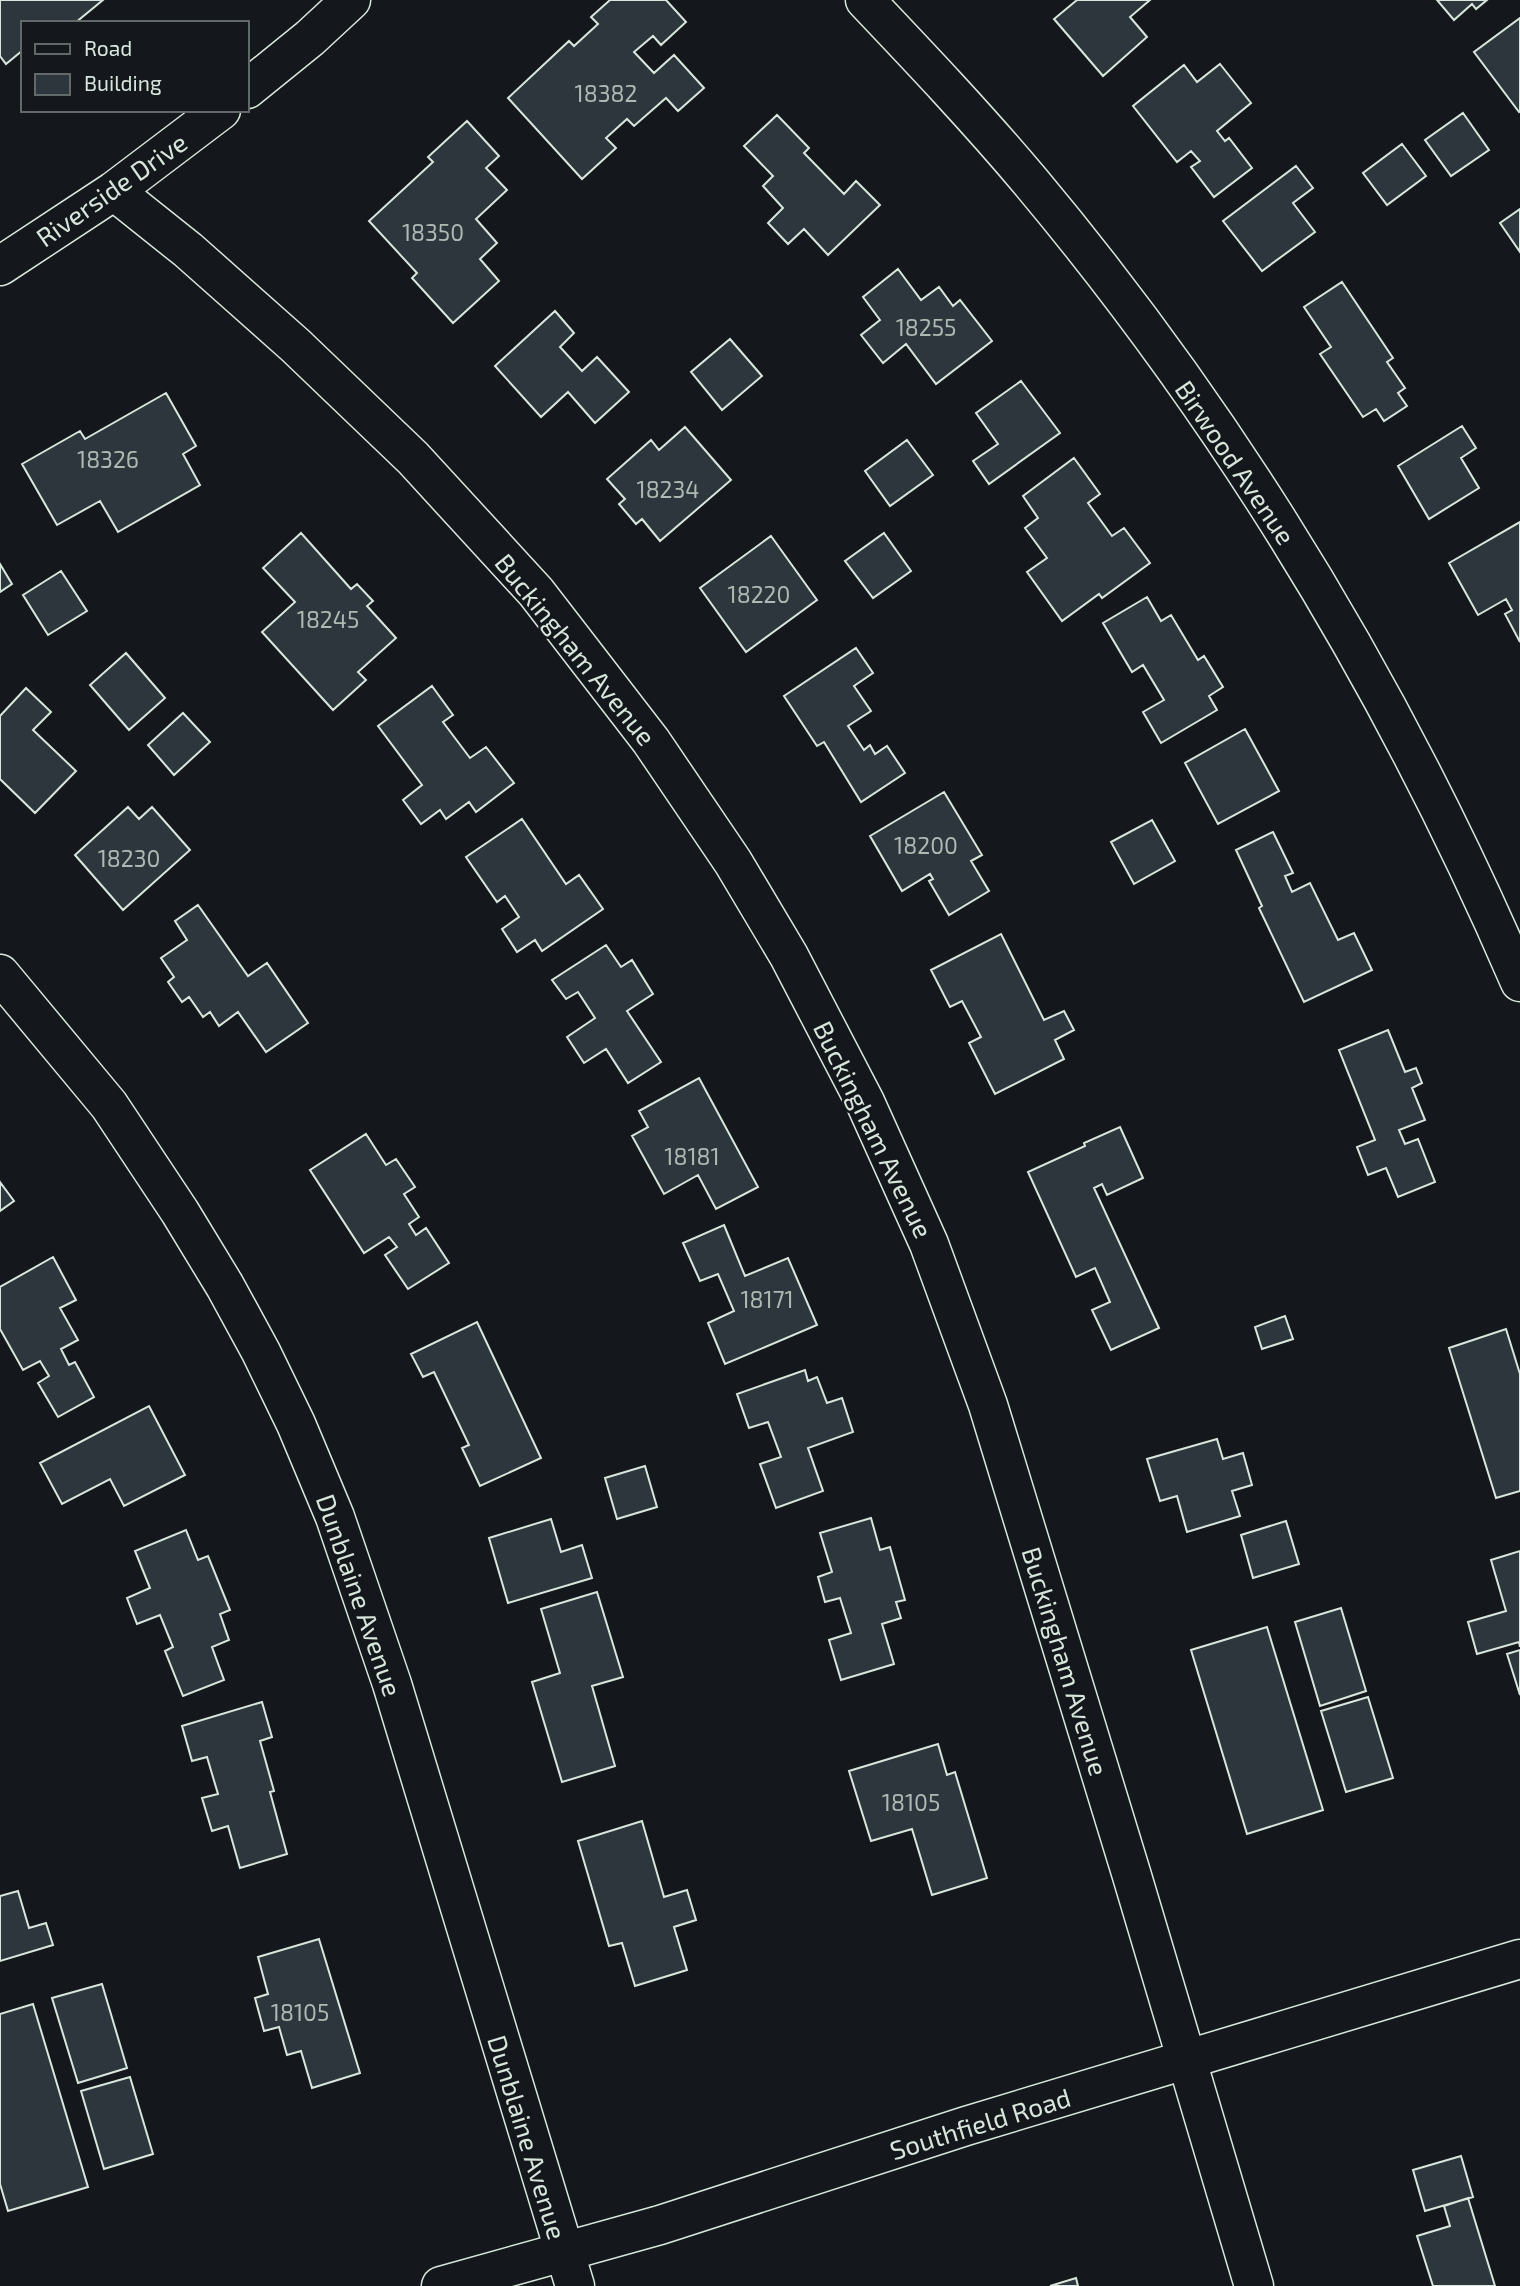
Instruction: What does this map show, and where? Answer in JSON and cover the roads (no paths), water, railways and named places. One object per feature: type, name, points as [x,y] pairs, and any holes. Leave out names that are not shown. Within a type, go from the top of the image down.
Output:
[{"type":"street","points":[[248,88],[310,38],[351,0]]},
{"type":"street","name":"Birwood Avenue","points":[[865,0],[1030,181],[1119,292],[1282,528],[1323,593],[1426,780],[1520,982]]},
{"type":"street","name":"Riverside Drive","points":[[0,266],[114,191],[218,112]]},
{"type":"street","name":"Buckingham Avenue","points":[[114,191],[188,250],[315,364],[413,458],[536,593],[651,741],[733,862],[789,956],[865,1102],[929,1244],[988,1405],[1254,2286]]},
{"type":"street","name":"Dunblaine Avenue","points":[[0,974],[109,1105],[180,1212],[225,1286],[296,1424],[335,1517],[392,1684],[569,2269]]},
{"type":"street","name":"Southfield Road","points":[[441,2286],[569,2269],[660,2225],[853,2161],[1520,1959]]}]
